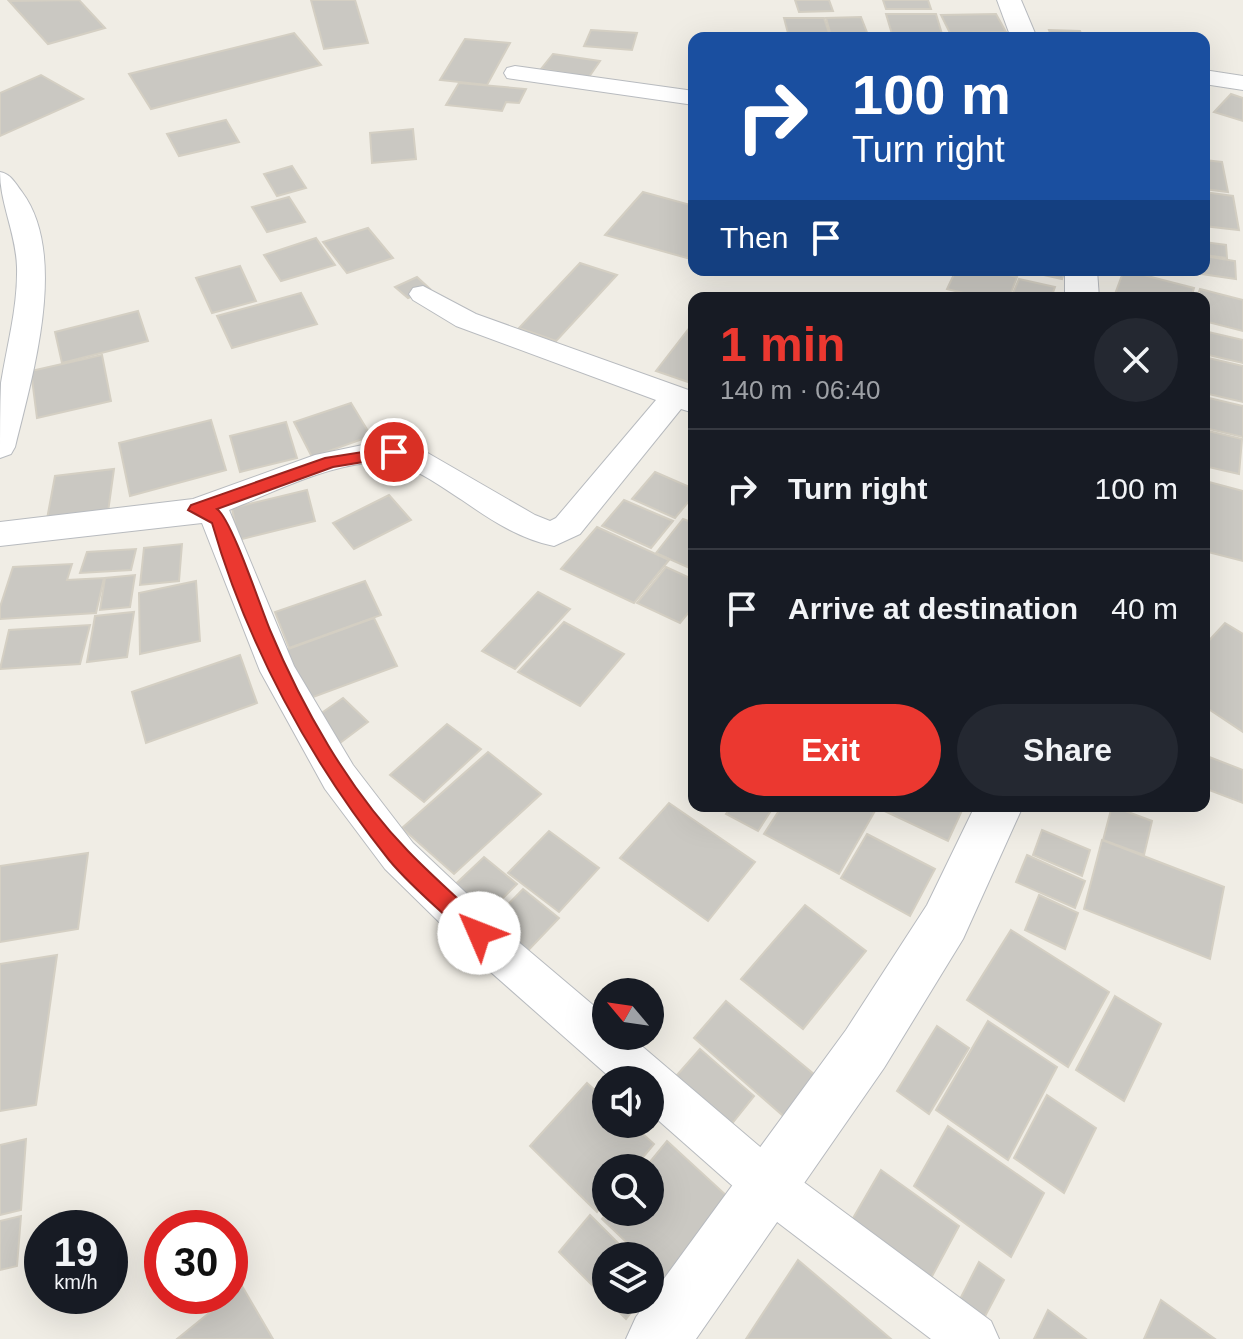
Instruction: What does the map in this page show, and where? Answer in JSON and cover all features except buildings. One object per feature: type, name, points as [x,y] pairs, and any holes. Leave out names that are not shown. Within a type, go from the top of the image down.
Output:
[{"type":"street","points":[[1009,0],[1022,32]]},
{"type":"street","points":[[515,73],[688,97]]},
{"type":"street","points":[[1210,78],[1243,83]]},
{"type":"street","points":[[0,179],[12,190],[21,210],[29,253],[24,346],[0,447]]},
{"type":"street","points":[[0,534],[196,510],[331,462],[394,452],[436,469],[534,530],[554,534],[568,526],[685,400],[466,320],[423,294]]},
{"type":"street","points":[[196,510],[212,513],[220,520],[230,555],[278,671],[339,777],[399,856],[500,953],[631,1066]]},
{"type":"street","points":[[658,1339],[865,1049],[945,922],[996,812]]},
{"type":"street","points":[[664,1095],[769,1186],[973,1339]]},
{"type":"route","points":[[394,452],[331,462],[196,510],[212,513],[220,520],[230,555],[278,671],[339,777],[399,856],[479,933]]}]
